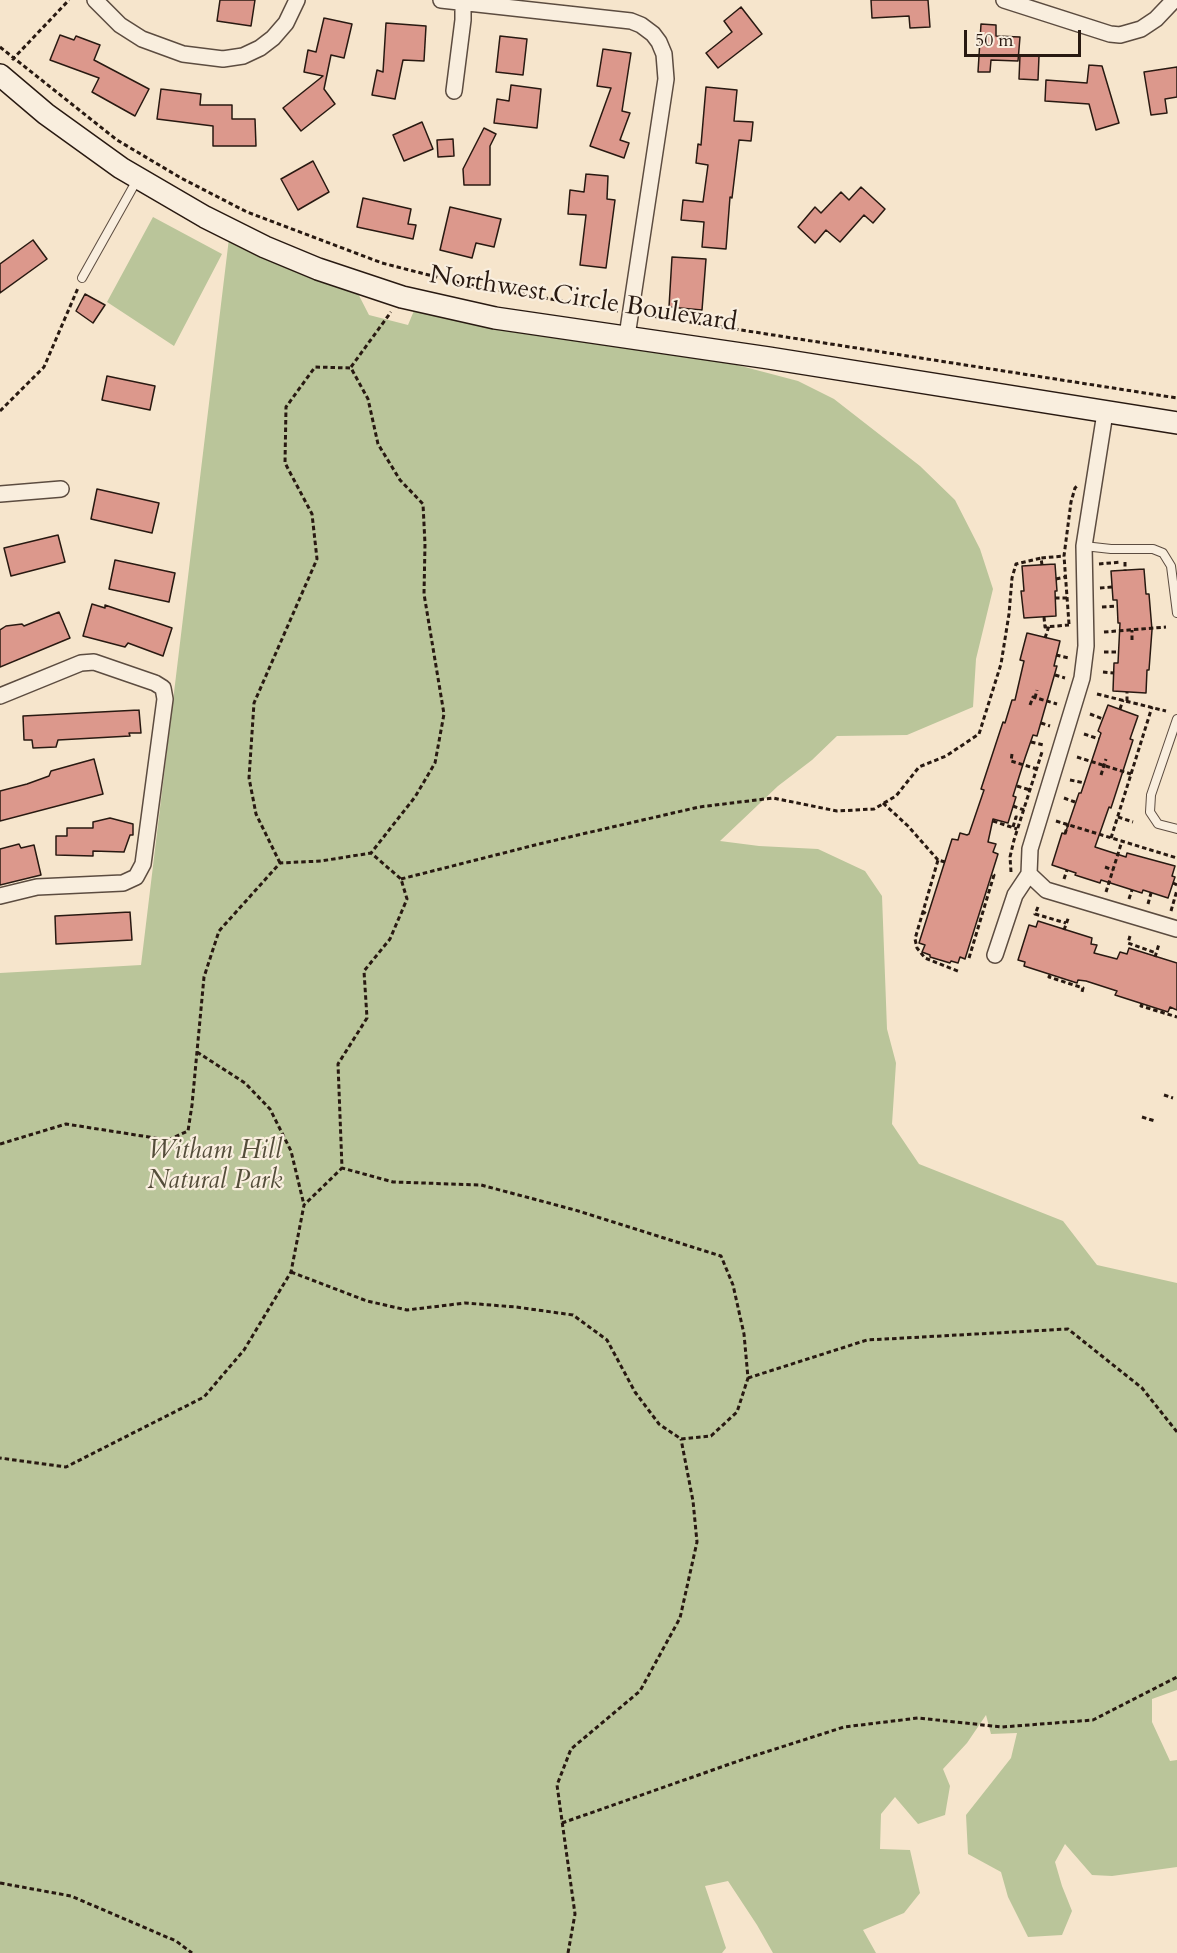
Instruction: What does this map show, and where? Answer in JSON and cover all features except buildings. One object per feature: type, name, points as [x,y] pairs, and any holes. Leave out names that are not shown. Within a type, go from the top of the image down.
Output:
[{"type":"main road","name":"Northwest Circle Boulevard","points":[[3,70],[46,114],[121,168],[205,217],[265,247],[318,269],[402,297],[495,318],[627,336],[1177,423]]},
{"type":"street","points":[[95,0],[120,25],[142,39],[183,54],[223,59],[243,56],[260,48],[273,38],[286,22],[297,0]]},
{"type":"street","points":[[441,0],[631,21],[641,25],[659,42],[664,54],[666,79],[627,336]]},
{"type":"street","points":[[1004,0],[1110,34],[1120,35],[1141,29],[1156,19],[1174,0]]},
{"type":"street","points":[[454,91],[463,3]]},
{"type":"street","points":[[995,955],[1015,895],[1029,874],[1029,849],[1082,678],[1086,646],[1084,546],[1105,413]]},
{"type":"street","points":[[0,494],[62,489]]},
{"type":"street","points":[[0,696],[81,663],[94,662],[155,683],[163,688],[165,699],[143,864],[136,877],[123,883],[37,887],[0,896]]},
{"type":"street","points":[[1029,874],[1046,890],[1177,929]]},
{"type":"lane","points":[[82,278],[138,178]]},
{"type":"lane","points":[[1084,546],[1111,549],[1153,549],[1163,553],[1171,566],[1177,613]]},
{"type":"lane","points":[[1177,719],[1151,795],[1150,812],[1158,824],[1177,829]]},
{"type":"path","points":[[3,70],[69,0]]},
{"type":"path","points":[[0,47],[117,140],[181,178],[247,212],[381,262],[412,271],[460,283],[618,311]]},
{"type":"path","points":[[351,368],[402,297],[412,271]]},
{"type":"path","points":[[0,411],[44,367],[82,278]]},
{"type":"path","points":[[646,315],[1177,398]]},
{"type":"path","points":[[280,863],[256,814],[249,778],[254,703],[317,559],[312,514],[285,463],[286,406],[315,367],[351,368]]},
{"type":"path","points":[[0,1144],[66,1124],[168,1140],[188,1131],[204,977],[219,931],[280,863],[321,861],[371,853],[415,797],[435,762],[444,714],[424,594],[423,504],[400,480],[378,444],[368,399],[351,368]]},
{"type":"path","points":[[1070,631],[1064,556],[1074,491],[1082,482]]},
{"type":"path","points":[[401,879],[699,807],[772,798],[837,811],[874,809],[896,796],[919,767],[946,756],[979,734],[1001,664],[1012,578],[1016,564],[1041,558],[1064,556]]},
{"type":"path","points":[[1041,558],[1042,565]]},
{"type":"path","points":[[1125,561],[1125,571]]},
{"type":"path","points":[[1056,579],[1065,577]]},
{"type":"path","points":[[1101,588],[1112,587]]},
{"type":"path","points":[[1055,598],[1067,598]]},
{"type":"path","points":[[1102,607],[1117,606]]},
{"type":"path","points":[[1044,617],[1045,627],[1069,625]]},
{"type":"path","points":[[1144,621],[1144,629]]},
{"type":"path","points":[[1045,638],[1049,626]]},
{"type":"path","points":[[1104,632],[1166,627]]},
{"type":"path","points":[[1132,630],[1132,640]]},
{"type":"path","points":[[1056,655],[1069,659],[1070,651]]},
{"type":"path","points":[[1104,652],[1119,652]]},
{"type":"path","points":[[1063,685],[1068,669]]},
{"type":"path","points":[[1102,672],[1114,673]]},
{"type":"path","points":[[1055,675],[1065,678]]},
{"type":"path","points":[[1030,705],[1037,690]]},
{"type":"path","points":[[1119,709],[1125,701],[1127,692]]},
{"type":"path","points":[[1097,694],[1166,711]]},
{"type":"path","points":[[1035,698],[1057,704]]},
{"type":"path","points":[[1055,710],[1059,698]]},
{"type":"path","points":[[1112,838],[1152,707]]},
{"type":"path","points":[[1090,714],[1103,719]]},
{"type":"path","points":[[1048,734],[1053,717]]},
{"type":"path","points":[[1041,723],[1050,726]]},
{"type":"path","points":[[1084,734],[1099,739]]},
{"type":"path","points":[[1011,872],[1010,857],[1016,817],[1021,818],[1045,744],[1031,742]]},
{"type":"path","points":[[1012,754],[1011,761],[1037,769]]},
{"type":"path","points":[[1077,757],[1131,774]]},
{"type":"path","points":[[1101,775],[1106,759]]},
{"type":"path","points":[[1070,780],[1084,783]]},
{"type":"path","points":[[1017,786],[1030,790]]},
{"type":"path","points":[[1064,798],[1076,802]]},
{"type":"path","points":[[883,803],[908,826],[938,860],[945,862]]},
{"type":"path","points":[[1013,806],[1024,810]]},
{"type":"path","points":[[1118,818],[1133,822]]},
{"type":"path","points":[[993,821],[1015,829]]},
{"type":"path","points":[[1056,821],[1177,858]]},
{"type":"path","points":[[1065,834],[1068,824]]},
{"type":"path","points":[[1082,829],[1084,824]]},
{"type":"path","points":[[1106,891],[1122,841]]},
{"type":"path","points":[[304,1205],[342,1168],[338,1064],[367,1018],[364,971],[390,939],[407,899],[401,879],[371,853]]},
{"type":"path","points":[[938,860],[915,932],[915,939],[917,948],[925,958],[960,972]]},
{"type":"path","points":[[1105,867],[1122,869]]},
{"type":"path","points":[[1064,879],[1067,870]]},
{"type":"path","points":[[969,958],[994,875],[992,874]]},
{"type":"path","points":[[1130,899],[1132,890]]},
{"type":"path","points":[[1171,911],[1177,890]]},
{"type":"path","points":[[1148,904],[1151,893]]},
{"type":"path","points":[[1038,907],[1035,914],[1066,923]]},
{"type":"path","points":[[922,911],[928,915]]},
{"type":"path","points":[[1064,930],[1069,916]]},
{"type":"path","points":[[1130,936],[1128,943],[1156,955],[1159,944]]},
{"type":"path","points":[[1050,975],[1049,977],[1083,988],[1082,992]]},
{"type":"path","points":[[1142,1004],[1140,1006],[1177,1017]]},
{"type":"path","points":[[0,1458],[66,1467],[204,1397],[244,1350],[291,1272],[304,1205],[291,1151],[270,1109],[245,1083],[197,1052]]},
{"type":"path","points":[[1164,1095],[1173,1098]]},
{"type":"path","points":[[1142,1117],[1155,1121]]},
{"type":"path","points":[[291,1272],[367,1301],[407,1310],[465,1303],[516,1307],[573,1316],[607,1340],[635,1392],[658,1424],[681,1439],[711,1436],[737,1412],[748,1378],[744,1334],[733,1285],[721,1256],[575,1210],[481,1185],[393,1182],[342,1168]]},
{"type":"path","points":[[748,1378],[867,1340],[1068,1329],[1142,1388],[1177,1432]]},
{"type":"path","points":[[568,1953],[576,1914],[557,1785],[571,1749],[640,1691],[680,1618],[697,1542],[693,1501],[681,1439]]},
{"type":"path","points":[[562,1823],[744,1759],[844,1727],[918,1718],[1002,1727],[1092,1720],[1177,1677]]},
{"type":"path","points":[[0,1883],[72,1896],[176,1941],[192,1953]]},
{"type":"green space","points":[[153,217],[222,254],[174,346],[107,302]]},
{"type":"green space","name":"Witham Hill Natural Park","points":[[230,230],[351,280],[369,315],[408,325],[418,301],[627,336],[798,381],[834,399],[920,466],[955,500],[980,549],[993,589],[976,659],[973,707],[907,735],[837,736],[812,760],[778,786],[720,841],[759,846],[818,849],[865,871],[882,896],[887,1029],[896,1063],[892,1124],[919,1164],[1063,1221],[1097,1265],[1177,1283],[1177,1690],[1152,1699],[1152,1722],[1170,1761],[1177,1760],[1177,1867],[1112,1876],[1092,1875],[1065,1844],[1055,1862],[1072,1911],[1062,1935],[1028,1937],[1008,1897],[1001,1872],[968,1854],[966,1815],[1011,1758],[1017,1733],[991,1734],[986,1715],[967,1743],[943,1769],[950,1786],[945,1815],[918,1824],[895,1797],[881,1814],[880,1849],[910,1850],[920,1893],[904,1913],[863,1930],[876,1953],[773,1953],[728,1881],[705,1886],[726,1948],[722,1953],[0,1953],[0,973],[141,965]]}]
